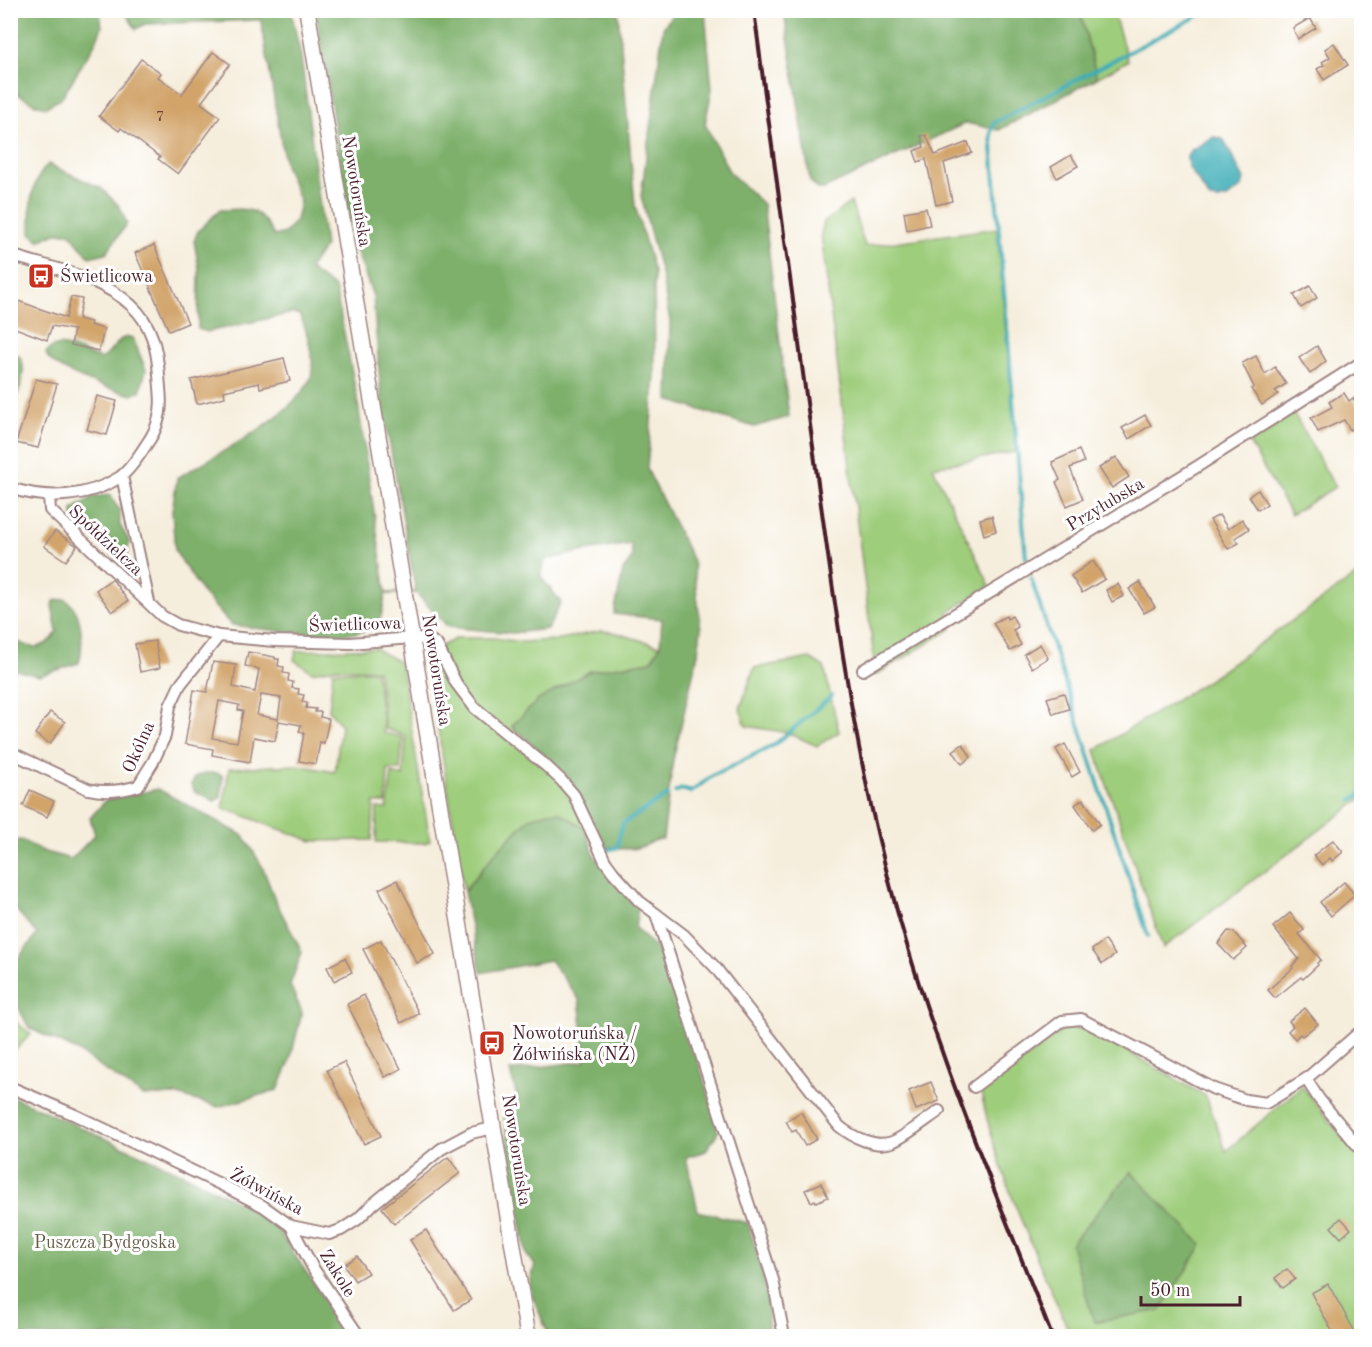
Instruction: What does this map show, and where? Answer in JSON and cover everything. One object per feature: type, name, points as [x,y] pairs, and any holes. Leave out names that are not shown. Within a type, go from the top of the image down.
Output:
[{"type":"main road","name":"Nowotoruńska","points":[[307,10],[528,1336]]},
{"type":"street","points":[[10,255],[90,280],[114,292],[134,307],[150,331],[158,356],[160,410],[158,422],[142,452],[122,476],[150,603]]},
{"type":"street","name":"Przyłubska","points":[[863,670],[1195,468],[1362,362]]},
{"type":"street","name":"Spółdzielcza","points":[[10,488],[49,496],[75,494],[103,486],[122,476]]},
{"type":"street","name":"Spółdzielcza","points":[[49,496],[50,510],[150,603]]},
{"type":"street","name":"Świetlicowa","points":[[150,603],[162,616],[178,625],[219,636],[274,641],[350,643],[412,638]]},
{"type":"street","name":"Okólna","points":[[10,752],[88,789],[110,792],[138,786],[165,736],[170,706],[180,685],[219,636]]},
{"type":"street","points":[[412,638],[429,639],[437,645],[456,683],[475,708],[561,780],[574,795],[605,861],[613,872],[639,901],[684,935],[715,967],[839,1126],[848,1133],[872,1142],[892,1142],[939,1111]]},
{"type":"street","points":[[656,914],[773,1280],[784,1336]]},
{"type":"street","points":[[974,1088],[1062,1022],[1081,1019],[1214,1089],[1246,1100],[1266,1103],[1306,1079],[1362,1030]]},
{"type":"street","points":[[1306,1079],[1319,1099],[1362,1151]]},
{"type":"street","name":"Żółwińska","points":[[10,1087],[75,1115],[229,1189],[263,1206],[291,1226],[329,1234],[341,1230],[358,1219],[441,1149],[471,1133],[494,1128]]},
{"type":"street","name":"Zakole","points":[[291,1226],[313,1268],[359,1336]]},
{"type":"green space","points":[[11,10],[100,11],[102,27],[96,42],[61,99],[46,107],[35,104],[11,90]]},
{"type":"green space","points":[[124,11],[291,11],[301,56],[325,246],[309,269],[335,288],[357,397],[386,593],[416,592],[381,395],[373,296],[353,242],[316,11],[618,11],[635,206],[654,272],[655,376],[647,469],[693,561],[701,630],[698,653],[673,760],[663,839],[632,849],[603,846],[576,789],[565,774],[512,726],[538,700],[590,671],[651,661],[660,646],[662,619],[614,614],[623,570],[632,558],[631,544],[545,560],[541,577],[561,602],[548,629],[512,633],[448,627],[416,593],[386,594],[382,614],[377,624],[366,630],[350,634],[307,634],[231,625],[202,592],[175,551],[172,511],[177,478],[272,420],[302,392],[312,371],[310,346],[300,315],[293,313],[207,332],[198,329],[199,269],[194,241],[198,231],[220,210],[253,211],[264,219],[274,236],[285,233],[296,220],[300,202],[285,165],[261,20],[145,24],[136,29]]},
{"type":"green space","points":[[675,11],[705,11],[712,89],[705,124],[730,173],[763,204],[789,417],[754,427],[668,400],[670,321],[662,278],[641,196],[663,28]]},
{"type":"green space","points":[[784,11],[1080,11],[1097,78],[999,130],[966,123],[824,189],[818,189],[810,181]]},
{"type":"green space","points":[[1080,11],[1113,11],[1128,61],[1097,78]]},
{"type":"green space","points":[[48,164],[101,188],[120,207],[127,224],[106,253],[89,257],[70,233],[56,233],[39,241],[30,233],[34,188]]},
{"type":"green space","points":[[851,202],[865,246],[997,228],[1016,452],[933,467],[990,586],[948,612],[951,629],[876,675],[821,234],[824,222]]},
{"type":"green space","points":[[133,338],[146,370],[140,391],[133,395],[70,373],[58,367],[46,353],[51,348],[64,346],[101,359],[121,339]]},
{"type":"green space","points":[[11,351],[19,356],[22,362],[23,376],[11,412]]},
{"type":"green space","points":[[1292,410],[1335,487],[1291,515],[1247,439]]},
{"type":"green space","points":[[110,495],[120,511],[120,525],[129,541],[127,558],[119,561],[73,517],[73,509],[93,497]]},
{"type":"green space","points":[[1361,572],[1361,799],[1163,948],[1095,750],[1207,681]]},
{"type":"green space","points":[[65,599],[71,604],[80,622],[82,643],[79,663],[39,676],[11,669],[11,637],[24,645],[36,647],[47,643],[57,632],[52,605],[54,601]]},
{"type":"green space","points":[[601,631],[613,632],[660,646],[651,661],[590,671],[512,726],[526,750],[561,780],[585,828],[530,818],[496,852],[464,891],[426,654],[457,638],[494,638],[523,642],[555,640]]},
{"type":"green space","points":[[376,648],[401,665],[430,841],[424,843],[376,842],[377,808],[387,809],[392,773],[403,776],[406,736],[385,729],[378,670],[336,668],[312,672],[294,660],[296,651]]},
{"type":"green space","points":[[810,658],[824,667],[839,732],[817,746],[788,733],[746,726],[740,709],[754,668]]},
{"type":"green space","points":[[333,671],[376,671],[384,733],[403,737],[400,770],[388,770],[386,803],[374,803],[372,840],[312,841],[223,808],[229,768],[297,765],[335,772],[341,725],[329,710]]},
{"type":"green space","points":[[218,773],[223,776],[221,797],[214,801],[195,792],[191,785],[196,776]]},
{"type":"green space","points":[[158,789],[244,836],[262,866],[276,902],[302,952],[290,985],[302,1012],[290,1061],[278,1090],[218,1107],[177,1095],[143,1096],[77,1051],[29,1028],[11,993],[11,968],[37,934],[11,904],[11,841],[21,840],[45,852],[71,859],[95,835],[90,818],[106,800]]},
{"type":"green space","points":[[548,812],[559,812],[585,828],[595,857],[639,903],[635,928],[661,953],[708,1091],[718,1132],[706,1151],[686,1157],[698,1211],[748,1223],[766,1293],[767,1336],[549,1336],[529,1288],[535,1265],[526,1254],[504,1118],[518,1100],[510,1071],[586,1061],[579,999],[550,960],[481,973],[464,892],[496,852],[530,818]]},
{"type":"green space","points":[[11,1018],[31,1034],[11,1054]]},
{"type":"green space","points":[[1066,1028],[1085,1028],[1206,1096],[1226,1151],[1302,1086],[1361,1160],[1361,1336],[1071,1336],[1008,1186],[988,1124],[981,1092]]},
{"type":"green space","name":"Puszcza Bydgoska","points":[[11,1096],[188,1176],[262,1215],[278,1230],[349,1336],[11,1336]]},
{"type":"green space","points":[[1131,1172],[1202,1245],[1161,1310],[1094,1322],[1071,1244]]},
{"type":"water","points":[[1213,137],[1224,140],[1244,179],[1242,187],[1227,198],[1218,200],[1210,199],[1188,166],[1187,157],[1190,151]]},
{"type":"building","points":[[1310,18],[1316,28],[1298,39],[1293,28]]},
{"type":"building","points":[[1334,43],[1348,65],[1324,80],[1317,69],[1324,65],[1322,62],[1330,57],[1325,49]]},
{"type":"building","points":[[213,52],[230,64],[201,103],[220,117],[178,174],[158,159],[160,157],[121,128],[119,131],[99,116],[141,59],[161,73],[158,77],[182,94]]},
{"type":"building","points":[[926,135],[935,155],[968,142],[972,153],[944,163],[952,201],[936,205],[926,159],[918,162],[914,151],[924,147],[921,136]]},
{"type":"building","points":[[1071,155],[1078,166],[1057,178],[1051,167]]},
{"type":"building","points":[[926,208],[930,225],[907,230],[904,212]]},
{"type":"building","points":[[154,245],[188,323],[169,331],[135,253]]},
{"type":"building","points":[[1310,286],[1317,298],[1301,308],[1294,295]]},
{"type":"building","points":[[71,297],[82,299],[78,319],[91,322],[90,325],[104,329],[99,351],[71,345],[74,330],[52,326],[47,340],[10,326],[10,298],[66,318]]},
{"type":"building","points":[[1317,346],[1326,361],[1310,374],[1299,358]]},
{"type":"building","points":[[1256,356],[1265,374],[1275,367],[1286,384],[1275,391],[1278,394],[1262,405],[1251,389],[1254,387],[1242,363]]},
{"type":"building","points":[[284,358],[290,381],[260,388],[259,383],[224,391],[225,397],[197,404],[191,380]]},
{"type":"building","points":[[36,379],[57,384],[38,448],[16,443]]},
{"type":"building","points":[[1344,393],[1349,401],[1353,398],[1362,412],[1362,423],[1350,430],[1344,420],[1318,432],[1311,418],[1332,407],[1329,402]]},
{"type":"building","points":[[97,396],[117,401],[107,435],[87,430]]},
{"type":"building","points":[[1145,415],[1151,425],[1129,439],[1122,428]]},
{"type":"building","points":[[1079,450],[1084,462],[1070,468],[1083,499],[1067,506],[1056,482],[1060,480],[1052,462]]},
{"type":"building","points":[[1116,457],[1129,477],[1112,488],[1099,468]]},
{"type":"building","points":[[1258,490],[1267,504],[1258,510],[1249,496]]},
{"type":"building","points":[[1219,515],[1228,529],[1242,519],[1249,529],[1235,538],[1239,543],[1228,549],[1210,520]]},
{"type":"building","points":[[992,516],[996,531],[984,535],[980,519]]},
{"type":"building","points":[[55,531],[77,546],[66,561],[44,546]]},
{"type":"building","points":[[1093,561],[1105,579],[1082,593],[1071,576]]},
{"type":"building","points":[[112,579],[128,601],[112,612],[96,590]]},
{"type":"building","points":[[1140,582],[1155,607],[1144,613],[1129,589]]},
{"type":"building","points":[[1118,584],[1124,596],[1112,602],[1106,590]]},
{"type":"building","points":[[1006,616],[1007,619],[1012,616],[1018,627],[1013,630],[1021,645],[1010,651],[993,623]]},
{"type":"building","points":[[155,641],[160,668],[140,672],[135,644]]},
{"type":"building","points":[[1040,644],[1048,658],[1032,668],[1024,654]]},
{"type":"building","points":[[248,652],[279,659],[278,666],[284,667],[283,673],[289,674],[288,681],[293,682],[292,688],[299,689],[298,694],[304,695],[302,702],[307,703],[306,708],[316,709],[315,712],[321,712],[320,717],[329,719],[324,743],[320,742],[316,764],[299,761],[304,733],[299,732],[301,725],[279,721],[275,741],[254,737],[250,762],[212,755],[213,749],[185,744],[194,690],[207,692],[213,662],[236,665],[233,687],[255,692],[259,669],[245,666]],"holes":[[[261,695],[281,698],[278,719],[257,715]],[[219,701],[239,705],[238,710],[243,711],[237,742],[212,738]]]},
{"type":"building","points":[[1064,693],[1069,709],[1053,714],[1047,698]]},
{"type":"building","points":[[50,712],[65,722],[50,744],[35,734]]},
{"type":"building","points":[[963,744],[971,757],[962,764],[953,751]]},
{"type":"building","points":[[1065,744],[1080,772],[1072,777],[1056,749]]},
{"type":"building","points":[[30,790],[54,801],[47,817],[23,806]]},
{"type":"building","points":[[1083,799],[1100,824],[1092,830],[1075,805]]},
{"type":"building","points":[[1333,840],[1343,852],[1332,861],[1330,858],[1322,865],[1314,855]]},
{"type":"building","points":[[397,880],[435,954],[417,963],[379,889]]},
{"type":"building","points":[[1344,882],[1355,895],[1331,916],[1320,902]]},
{"type":"building","points":[[1290,913],[1304,930],[1299,934],[1321,960],[1303,979],[1301,977],[1275,998],[1268,990],[1293,968],[1292,966],[1299,959],[1273,927]]},
{"type":"building","points":[[1228,931],[1234,932],[1247,948],[1233,960],[1218,944]]},
{"type":"building","points":[[381,940],[419,1014],[401,1023],[363,949]]},
{"type":"building","points":[[1105,940],[1115,955],[1102,964],[1092,950]]},
{"type":"building","points":[[345,958],[352,972],[334,981],[327,967]]},
{"type":"building","points":[[364,995],[401,1069],[385,1077],[347,1004]]},
{"type":"building","points":[[1305,1008],[1318,1024],[1295,1039],[1288,1031],[1293,1026],[1289,1021]]},
{"type":"building","points":[[344,1062],[381,1136],[364,1144],[327,1070]]},
{"type":"building","points":[[931,1082],[939,1101],[916,1110],[909,1091]]},
{"type":"building","points":[[801,1112],[817,1139],[805,1146],[796,1130],[792,1132],[786,1121]]},
{"type":"building","points":[[448,1157],[460,1173],[394,1224],[382,1208]]},
{"type":"building","points":[[821,1183],[828,1197],[811,1202],[805,1190]]},
{"type":"building","points":[[1341,1218],[1351,1229],[1341,1238],[1331,1227]]},
{"type":"building","points":[[426,1230],[471,1300],[454,1310],[410,1240]]},
{"type":"building","points":[[357,1256],[368,1273],[355,1281],[344,1265]]},
{"type":"building","points":[[1287,1269],[1295,1279],[1283,1288],[1275,1278]]},
{"type":"building","points":[[1328,1284],[1355,1332],[1346,1336],[1335,1336],[1311,1293]]},
{"type":"waterway","points":[[1026,558],[991,133],[994,123],[1209,10]]},
{"type":"waterway","points":[[1031,578],[1148,936]]},
{"type":"waterway","points":[[675,792],[682,789],[691,792],[712,776],[774,745],[832,696]]},
{"type":"waterway","points":[[1352,800],[1362,793]]},
{"type":"waterway","points":[[601,851],[616,848],[624,823],[668,795]]},
{"type":"railway","points":[[754,10],[834,595],[851,704],[872,812],[901,925],[939,1044],[1052,1336]]},
{"type":"place","name":"Świetlicowa","points":[[41,276]]},
{"type":"place","name":"Nowotoruńska / Żółwińska (NŻ)","points":[[492,1043]]}]
